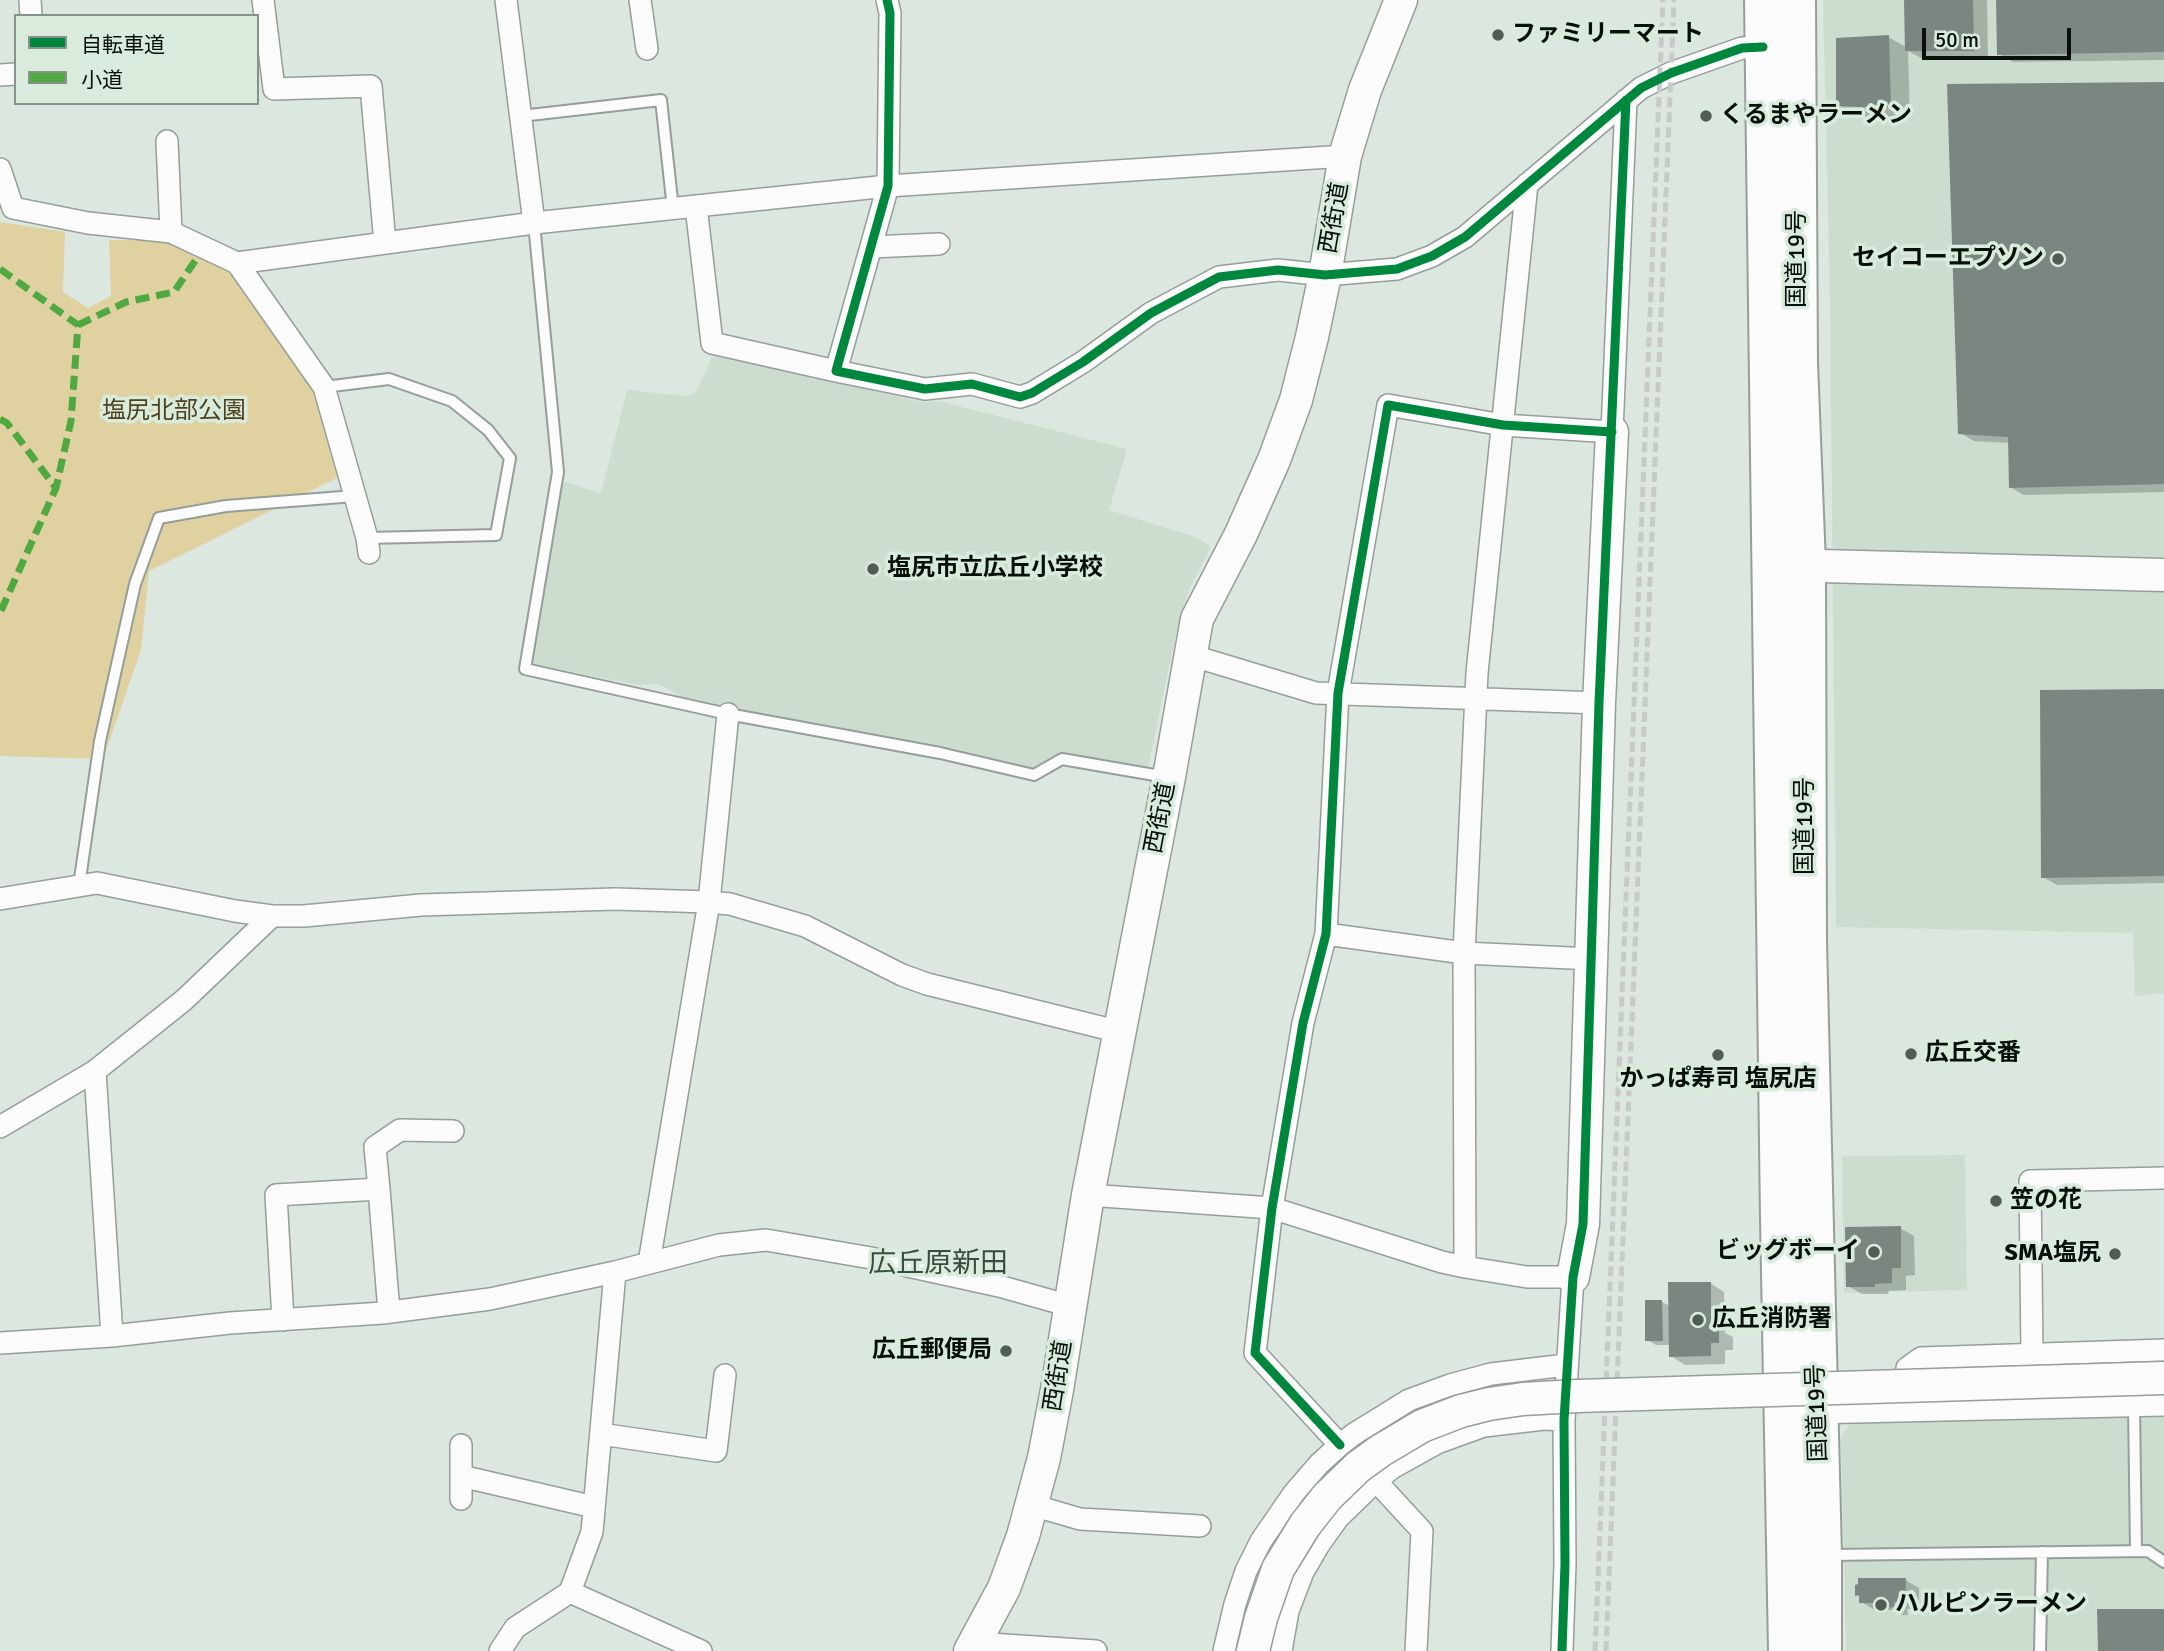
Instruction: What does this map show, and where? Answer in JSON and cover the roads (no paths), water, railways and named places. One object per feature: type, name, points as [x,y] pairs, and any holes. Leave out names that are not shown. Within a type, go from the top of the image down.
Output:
[{"type":"highway","name":"国道19号","points":[[1764,0],[1763,47],[1807,942],[1801,1414],[1788,1651]]},
{"type":"highway","name":"国道19号","points":[[1789,565],[1798,363],[1797,0]]},
{"type":"highway","name":"国道19号","points":[[1801,1414],[1822,1555],[1822,1651]]},
{"type":"street","points":[[263,0],[274,89],[372,86],[385,243]]},
{"type":"street","points":[[506,0],[534,223]]},
{"type":"street","points":[[640,0],[647,49]]},
{"type":"street","points":[[836,371],[888,186],[890,13],[887,0]]},
{"type":"street","name":"西街道","points":[[972,1647],[1004,1588],[1023,1536],[1044,1458],[1088,1195],[1197,619],[1241,534],[1274,460],[1296,400],[1325,275],[1345,156],[1366,90],[1401,0]]},
{"type":"street","points":[[696,206],[712,343],[925,389],[972,384],[1020,397],[1032,393],[1083,362],[1151,313],[1219,277],[1278,270],[1325,275],[1397,269],[1432,256],[1465,237],[1641,88],[1671,73],[1742,48],[1763,47]]},
{"type":"street","points":[[1562,1651],[1566,1365],[1573,1277],[1583,1224],[1599,703],[1626,100]]},
{"type":"street","points":[[167,141],[171,232]]},
{"type":"street","points":[[236,263],[534,223],[888,186],[1345,156]]},
{"type":"street","points":[[0,169],[13,208],[88,223],[171,232],[236,263],[324,387],[368,545]]},
{"type":"street","points":[[1465,1267],[1464,954],[1477,673],[1527,184]]},
{"type":"street","points":[[871,247],[939,244]]},
{"type":"street","points":[[1340,1445],[1255,1353],[1272,1208],[1303,1023],[1326,934],[1338,693],[1388,405],[1503,425],[1612,432]]},
{"type":"street","points":[[1789,565],[2164,575]]},
{"type":"street","points":[[1190,655],[1316,693],[1599,703]]},
{"type":"street","points":[[649,1263],[709,902],[728,714]]},
{"type":"street","points":[[0,899],[97,883],[272,916],[304,916],[421,905],[615,899],[730,904],[805,926],[902,975],[927,984],[1120,1032]]},
{"type":"street","points":[[0,1127],[95,1072],[184,1000],[272,916]]},
{"type":"street","points":[[1326,934],[1464,954],[1592,959]]},
{"type":"street","points":[[95,1072],[112,1336]]},
{"type":"street","points":[[389,1312],[375,1147],[400,1130],[453,1131]]},
{"type":"street","points":[[2032,1355],[2030,1181],[2164,1178]]},
{"type":"street","points":[[283,1320],[276,1195],[379,1189]]},
{"type":"street","points":[[1088,1195],[1272,1208],[1442,1262],[1527,1277],[1573,1277]]},
{"type":"street","points":[[0,1343],[389,1312],[490,1299],[615,1272],[719,1245],[766,1240],[871,1258],[999,1286],[1070,1306]]},
{"type":"street","points":[[499,1651],[516,1628],[570,1592],[592,1532],[615,1272]]},
{"type":"street","points":[[1908,1410],[1906,1368],[1921,1358],[2164,1350]]},
{"type":"street","points":[[1224,1651],[1234,1604],[1261,1541],[1294,1493],[1340,1445],[1409,1400],[1430,1392],[1491,1374],[1566,1365]]},
{"type":"street","points":[[601,1434],[716,1451],[725,1375]]},
{"type":"street","points":[[1253,1651],[1278,1569],[1305,1525],[1327,1497],[1358,1467],[1380,1451],[1422,1426],[1461,1411],[1523,1399],[1577,1396],[2164,1378]]},
{"type":"street","points":[[1801,1414],[2164,1405]]},
{"type":"street","points":[[1281,1651],[1289,1611],[1303,1572],[1338,1518],[1376,1481],[1392,1468],[1437,1443],[1484,1426],[1545,1419],[1564,1420]]},
{"type":"street","points":[[461,1445],[461,1499]]},
{"type":"street","points":[[461,1476],[594,1507]]},
{"type":"street","points":[[1376,1481],[1422,1531],[1416,1651]]},
{"type":"street","points":[[1032,1505],[1080,1518],[1200,1527]]},
{"type":"street","points":[[570,1592],[701,1651]]},
{"type":"street","points":[[972,1647],[1096,1651]]},
{"type":"lane","points":[[521,116],[661,100],[673,209]]},
{"type":"lane","points":[[534,223],[558,472],[525,670],[728,714],[940,752],[1034,775],[1062,759],[1169,777]]},
{"type":"lane","points":[[324,387],[388,379],[452,401],[488,430],[510,458],[496,535],[368,545]]},
{"type":"lane","points":[[79,886],[100,741],[135,584],[159,518],[226,506],[355,496]]},
{"type":"lane","points":[[2134,1406],[2136,1550]]},
{"type":"lane","points":[[1822,1555],[2148,1550],[2164,1562]]},
{"type":"lane","points":[[2040,1651],[2042,1552]]},
{"type":"railway","points":[[1595,1651],[1663,0]]},
{"type":"railway","points":[[1606,1651],[1674,0]]},
{"type":"place","name":"ファミリーマート","points":[[1498,35]]},
{"type":"place","name":"くるまやラーメン","points":[[1706,116]]},
{"type":"place","name":"セイコーエプソン","points":[[2058,259]]},
{"type":"place","name":"塩尻市立広丘小学校","points":[[873,569]]},
{"type":"place","name":"広丘交番","points":[[1911,1054]]},
{"type":"place","name":"かっぱ寿司 塩尻店","points":[[1718,1055]]},
{"type":"place","name":"笠の花","points":[[1996,1201]]},
{"type":"place","name":"ビッグボーイ","points":[[1874,1252]]},
{"type":"place","name":"SMA塩尻","points":[[2115,1254]]},
{"type":"place","name":"広丘消防署","points":[[1698,1320]]},
{"type":"place","name":"広丘郵便局","points":[[1006,1351]]},
{"type":"place","name":"ハルピンラーメン","points":[[1881,1605]]},
{"type":"district","name":"広丘原新田","points":[[938,1265]]},
{"type":"park label","name":"塩尻北部公園","points":[[174,412]]}]
